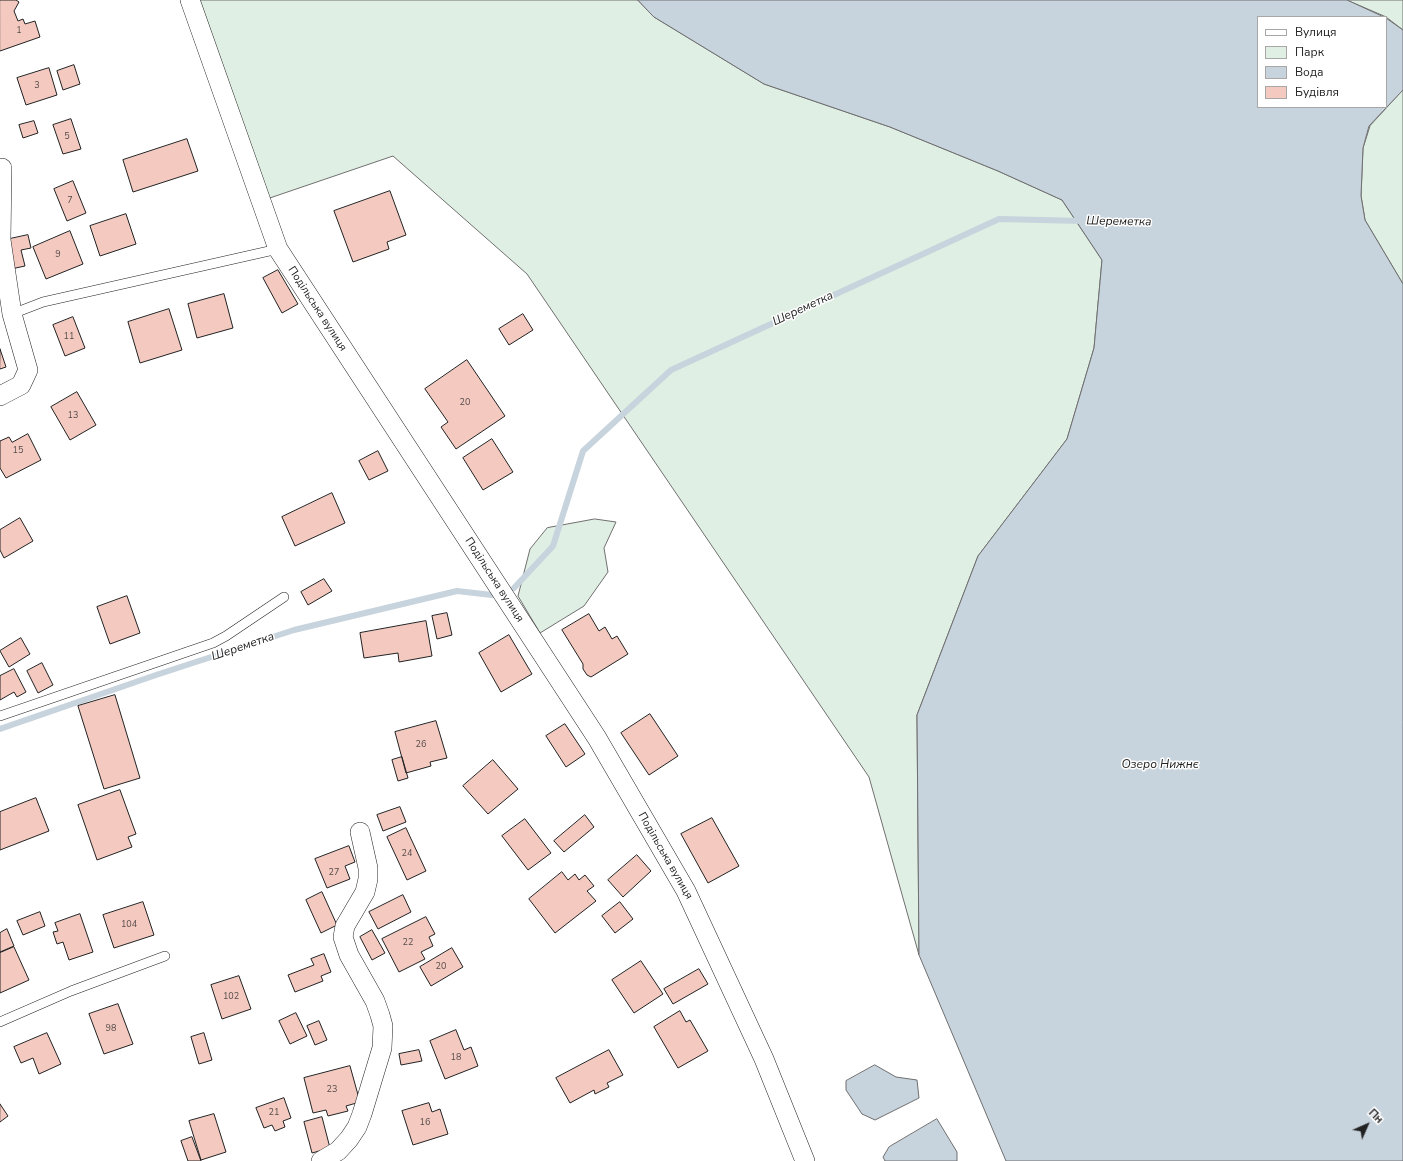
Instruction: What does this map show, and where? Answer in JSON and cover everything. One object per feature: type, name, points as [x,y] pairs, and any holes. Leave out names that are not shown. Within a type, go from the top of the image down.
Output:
[{"type":"street","name":"Подільська вулиця","points":[[190,0],[278,250],[597,738],[686,890],[764,1059],[805,1161]]},
{"type":"street","points":[[0,396],[21,385],[28,370],[12,314],[1,240],[2,168]]},
{"type":"street","points":[[321,1161],[338,1150],[357,1126],[382,1048],[383,1026],[380,1015],[375,1001],[349,955],[343,937],[345,926],[365,892],[368,879],[368,868],[360,832]]},
{"type":"lane","points":[[12,314],[43,302],[278,250]]},
{"type":"lane","points":[[0,716],[213,643],[284,597]]},
{"type":"lane","points":[[0,1022],[70,992],[165,956]]},
{"type":"green space","points":[[190,0],[638,0],[654,17],[764,84],[890,127],[998,171],[1062,200],[1102,260],[1094,348],[1067,439],[978,556],[917,715],[919,955],[869,777],[527,274],[393,156],[261,201]]},
{"type":"green space","points":[[1347,0],[1403,0],[1403,30],[1387,18],[1387,16],[1384,16]]},
{"type":"green space","points":[[1403,90],[1403,284],[1365,220],[1361,196],[1363,148],[1370,126]]},
{"type":"green space","points":[[595,519],[616,522],[604,548],[608,572],[584,606],[540,633],[518,596],[530,549],[547,528]]},
{"type":"water","name":"Озеро Нижнє","points":[[638,0],[1347,0],[1382,16],[1257,16],[1257,108],[1386,108],[1369,126],[1363,148],[1361,196],[1365,220],[1403,284],[1403,1161],[1006,1161],[919,955],[917,715],[978,556],[1067,439],[1094,348],[1102,260],[1062,200],[998,171],[890,127],[764,84],[654,17]]},
{"type":"water","name":"Озеро Нижнє","points":[[1387,19],[1403,30],[1403,90],[1387,107]]},
{"type":"water","points":[[875,1065],[896,1077],[917,1080],[919,1098],[875,1120],[862,1114],[846,1090],[846,1081]]},
{"type":"water","points":[[937,1119],[957,1152],[957,1161],[885,1161],[883,1157],[889,1147]]},
{"type":"building","points":[[0,0],[16,0],[19,2],[14,11],[18,21],[23,19],[25,24],[35,21],[40,37],[0,51]]},
{"type":"building","points":[[74,65],[80,84],[63,90],[57,71]]},
{"type":"building","points":[[49,68],[57,95],[26,105],[17,78]]},
{"type":"building","points":[[71,119],[81,149],[63,154],[53,125]]},
{"type":"building","points":[[34,121],[38,133],[23,138],[19,125]]},
{"type":"building","points":[[187,139],[198,171],[133,192],[123,160]]},
{"type":"building","points":[[73,181],[86,213],[67,221],[54,189]]},
{"type":"building","points":[[390,191],[406,235],[387,242],[389,249],[353,262],[334,211]]},
{"type":"building","points":[[126,214],[136,244],[100,256],[90,226]]},
{"type":"building","points":[[70,231],[83,264],[46,279],[33,247]]},
{"type":"building","points":[[28,235],[31,248],[21,250],[25,266],[11,269],[5,240]]},
{"type":"building","points":[[278,270],[298,304],[282,313],[263,278]]},
{"type":"building","points":[[224,294],[233,328],[197,338],[188,304]]},
{"type":"building","points":[[169,309],[182,350],[140,363],[128,322]]},
{"type":"building","points":[[523,314],[533,330],[509,345],[499,329]]},
{"type":"building","points":[[73,317],[85,348],[65,356],[53,325]]},
{"type":"building","points":[[0,349],[6,367],[0,369]]},
{"type":"building","points":[[467,360],[505,416],[456,449],[441,427],[448,422],[425,389]]},
{"type":"building","points":[[77,392],[96,425],[70,440],[51,407]]},
{"type":"building","points":[[28,434],[41,460],[6,478],[0,468],[0,441],[9,437],[12,442]]},
{"type":"building","points":[[492,439],[513,472],[483,490],[463,458]]},
{"type":"building","points":[[378,451],[388,471],[369,480],[359,461]]},
{"type":"building","points":[[332,493],[345,523],[295,546],[282,517]]},
{"type":"building","points":[[20,518],[33,541],[4,558],[0,550],[0,530]]},
{"type":"building","points":[[324,579],[332,591],[308,605],[301,592]]},
{"type":"building","points":[[127,596],[140,633],[110,644],[97,607]]},
{"type":"building","points":[[447,613],[452,635],[437,639],[432,616]]},
{"type":"building","points":[[589,614],[599,631],[605,627],[612,639],[617,636],[628,654],[591,677],[587,675],[583,669],[583,664],[562,630]]},
{"type":"building","points":[[426,621],[432,656],[399,662],[398,653],[364,658],[360,633]]},
{"type":"building","points":[[509,635],[532,674],[501,692],[479,653]]},
{"type":"building","points":[[21,638],[30,654],[9,667],[0,651]]},
{"type":"building","points":[[42,663],[53,685],[38,693],[27,671]]},
{"type":"building","points":[[14,669],[26,692],[17,697],[14,692],[0,700],[0,676]]},
{"type":"building","points":[[115,695],[140,778],[104,789],[78,706]]},
{"type":"building","points":[[650,714],[678,756],[649,775],[621,733]]},
{"type":"building","points":[[436,721],[447,758],[430,762],[431,766],[406,773],[395,732]]},
{"type":"building","points":[[565,724],[585,754],[566,767],[546,736]]},
{"type":"building","points":[[402,757],[408,778],[398,781],[392,760]]},
{"type":"building","points":[[493,760],[518,789],[488,814],[463,786]]},
{"type":"building","points":[[120,790],[136,834],[128,837],[132,847],[97,860],[78,805]]},
{"type":"building","points":[[36,798],[49,831],[0,850],[0,812]]},
{"type":"building","points":[[400,807],[406,822],[383,831],[377,815]]},
{"type":"building","points":[[585,815],[594,827],[564,852],[554,841]]},
{"type":"building","points":[[712,818],[739,866],[708,883],[681,834]]},
{"type":"building","points":[[525,819],[551,853],[528,870],[502,836]]},
{"type":"building","points":[[406,828],[426,871],[407,880],[387,837]]},
{"type":"building","points":[[349,846],[355,862],[345,866],[350,879],[327,888],[315,859]]},
{"type":"building","points":[[637,855],[651,871],[623,897],[608,880]]},
{"type":"building","points":[[562,872],[568,880],[575,874],[579,880],[585,875],[594,886],[587,891],[596,901],[555,933],[529,899]]},
{"type":"building","points":[[322,892],[337,925],[321,933],[306,900]]},
{"type":"building","points":[[403,895],[411,912],[378,929],[369,912]]},
{"type":"building","points":[[143,902],[154,935],[114,948],[103,915]]},
{"type":"building","points":[[620,902],[633,919],[615,933],[602,916]]},
{"type":"building","points":[[40,912],[45,926],[23,935],[17,921]]},
{"type":"building","points":[[80,914],[93,952],[69,960],[63,942],[57,944],[53,932],[58,931],[55,923]]},
{"type":"building","points":[[426,917],[435,934],[429,937],[433,946],[421,952],[425,959],[399,972],[382,939]]},
{"type":"building","points":[[7,929],[14,946],[0,952],[0,933]]},
{"type":"building","points":[[372,930],[385,953],[372,960],[360,937]]},
{"type":"building","points":[[14,947],[29,980],[0,993],[0,953]]},
{"type":"building","points":[[452,948],[463,967],[431,986],[420,967]]},
{"type":"building","points":[[324,954],[331,972],[321,976],[323,981],[295,992],[288,975],[314,965],[311,959]]},
{"type":"building","points":[[641,961],[663,994],[634,1013],[612,980]]},
{"type":"building","points":[[699,969],[708,984],[673,1004],[664,989]]},
{"type":"building","points":[[239,976],[251,1009],[222,1019],[211,985]]},
{"type":"building","points":[[118,1004],[133,1044],[104,1054],[89,1014]]},
{"type":"building","points":[[680,1011],[686,1022],[690,1020],[708,1051],[678,1068],[654,1027]]},
{"type":"building","points":[[296,1013],[307,1036],[290,1044],[279,1021]]},
{"type":"building","points":[[319,1021],[327,1040],[315,1045],[307,1026]]},
{"type":"building","points":[[456,1030],[464,1050],[471,1047],[478,1066],[445,1079],[430,1041]]},
{"type":"building","points":[[47,1033],[61,1064],[39,1074],[33,1058],[21,1063],[14,1047]]},
{"type":"building","points":[[204,1033],[212,1060],[199,1064],[191,1037]]},
{"type":"building","points":[[419,1050],[422,1061],[401,1065],[399,1054]]},
{"type":"building","points":[[609,1050],[623,1075],[607,1083],[609,1087],[595,1094],[594,1090],[570,1103],[556,1078]]},
{"type":"building","points":[[350,1066],[360,1102],[346,1106],[348,1111],[328,1116],[326,1110],[313,1113],[304,1078]]},
{"type":"building","points":[[284,1098],[291,1118],[283,1121],[285,1127],[275,1131],[272,1125],[264,1128],[256,1108]]},
{"type":"building","points":[[429,1103],[432,1112],[440,1109],[448,1134],[413,1145],[402,1111]]},
{"type":"building","points":[[0,1104],[8,1116],[0,1122]]},
{"type":"building","points":[[214,1114],[226,1152],[201,1160],[189,1121]]},
{"type":"building","points":[[322,1117],[330,1148],[312,1153],[304,1122]]},
{"type":"building","points":[[192,1137],[201,1161],[188,1161],[181,1141]]},
{"type":"waterway","name":"Шереметка","points":[[514,588],[553,546],[583,451],[671,370],[999,219],[1083,221]]},
{"type":"waterway","name":"Шереметка","points":[[0,729],[156,675],[294,630],[457,591],[492,595]]}]
